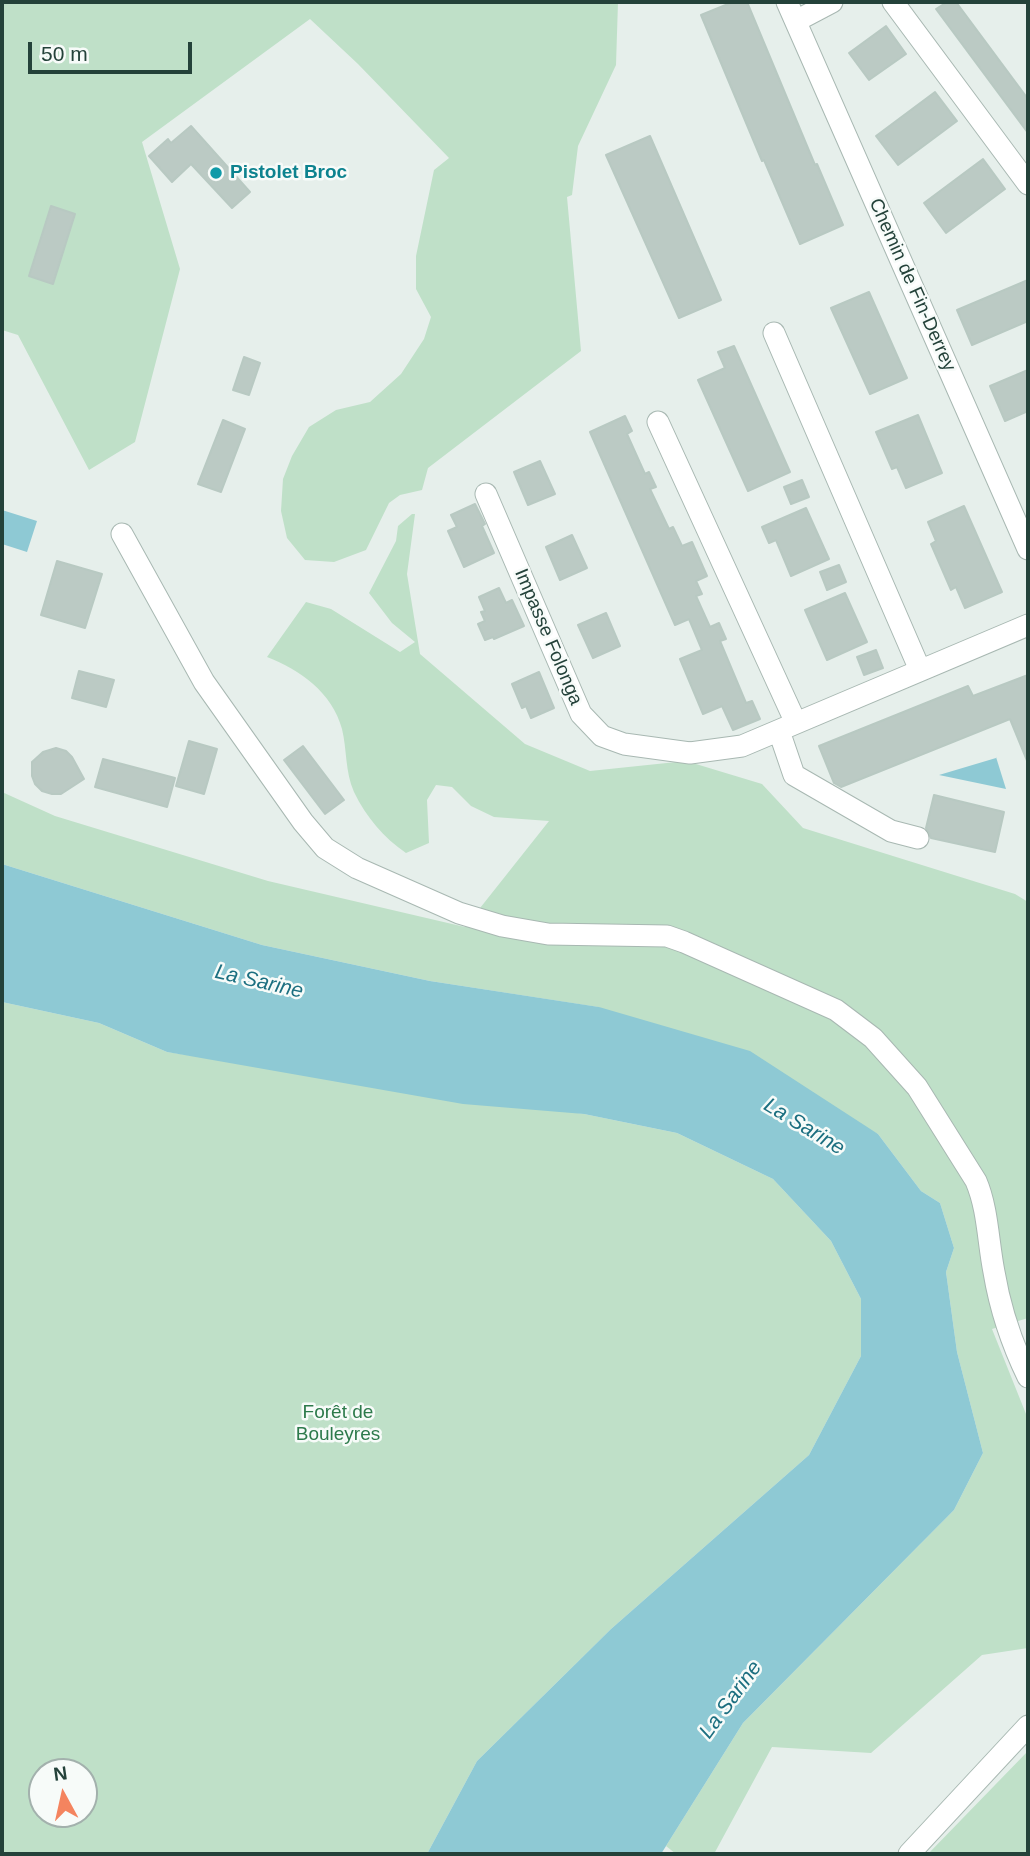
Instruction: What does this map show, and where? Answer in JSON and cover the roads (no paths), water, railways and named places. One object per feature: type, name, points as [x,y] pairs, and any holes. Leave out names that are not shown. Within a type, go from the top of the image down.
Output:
[{"type":"street","name":"Chemin de Fin-Derrey","points":[[832,2],[792,11],[1028,549]]},
{"type":"street","points":[[893,2],[1028,184]]},
{"type":"street","points":[[774,333],[920,670]]},
{"type":"street","points":[[658,422],[788,727],[794,775],[891,831],[918,838]]},
{"type":"street","name":"Impasse Folonga","points":[[486,494],[581,713],[602,736],[624,744],[691,753],[742,747],[1028,625]]},
{"type":"street","points":[[122,534],[204,682],[303,822],[316,839],[337,857],[434,903],[502,926],[548,934],[647,934],[684,942],[835,1010],[873,1038],[917,1087],[982,1195],[1001,1304],[1009,1334],[1028,1377]]},
{"type":"street","points":[[909,1854],[1028,1726]]},
{"type":"water","points":[[2,510],[37,521],[27,552],[2,544]]},
{"type":"water","points":[[996,758],[1006,789],[939,775]]},
{"type":"water","name":"La Sarine","points":[[2,864],[262,945],[430,981],[599,1007],[750,1051],[878,1134],[921,1191],[940,1203],[954,1248],[946,1272],[957,1352],[983,1453],[954,1510],[743,1723],[661,1854],[427,1854],[477,1761],[611,1629],[809,1455],[861,1356],[861,1299],[831,1241],[773,1179],[677,1133],[584,1114],[463,1104],[167,1052],[99,1023],[2,1002]]},
{"type":"place","name":"Pistolet Broc","points":[[216,173]]},
{"type":"park label","name":"Forêt de Bouleyres","points":[[338,1424]]}]
